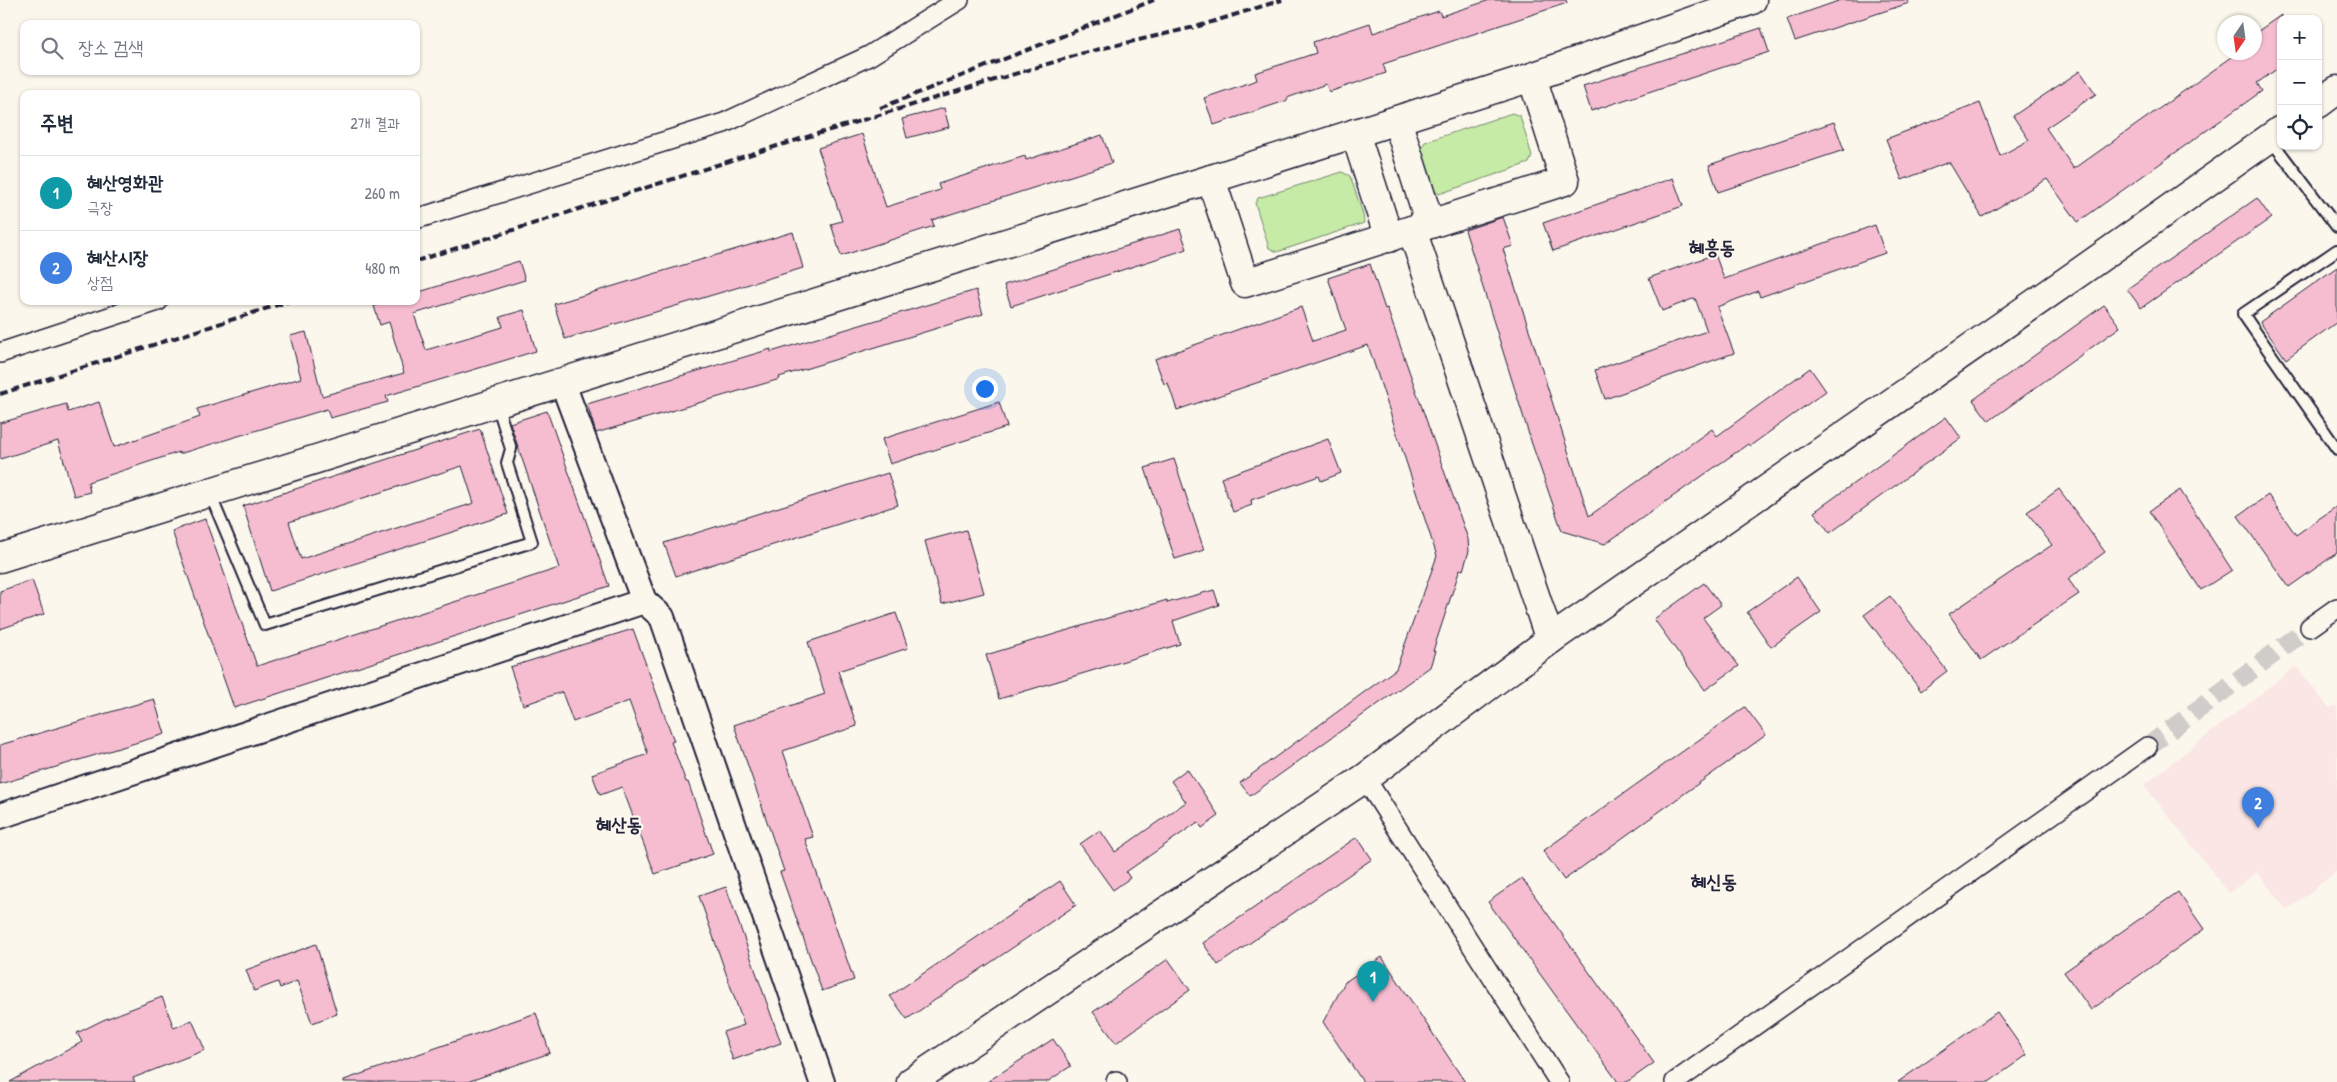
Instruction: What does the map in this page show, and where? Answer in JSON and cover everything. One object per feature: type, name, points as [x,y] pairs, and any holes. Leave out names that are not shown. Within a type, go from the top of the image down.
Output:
[{"type":"main road","points":[[0,558],[564,384],[1211,180],[1532,77],[1752,0]]},
{"type":"main road","points":[[1211,180],[1245,283],[1410,231],[1565,181],[1532,77]]},
{"type":"main road","points":[[2322,101],[2337,90]]},
{"type":"main road","points":[[1396,120],[1410,231]]},
{"type":"main road","points":[[1355,133],[1410,231],[1550,640]]},
{"type":"main road","points":[[911,1082],[1365,778],[1550,640],[2092,264],[2275,134]]},
{"type":"street","points":[[420,218],[724,123],[869,56],[959,0]]},
{"type":"street","points":[[0,353],[146,305]]},
{"type":"street","points":[[564,384],[644,601],[662,617],[822,1082]]},
{"type":"street","points":[[0,816],[644,601]]},
{"type":"street","points":[[2310,627],[2337,608]]},
{"type":"street","points":[[1675,1082],[2147,747]]},
{"type":"street","points":[[1365,778],[1559,1082]]},
{"type":"lane","points":[[2275,134],[2337,227]]},
{"type":"lane","points":[[2337,250],[2243,314],[2337,449]]},
{"type":"lane","points":[[209,493],[265,625],[311,611],[532,542],[507,464],[511,450],[497,404]]},
{"type":"shaded area","points":[[2296,666],[2329,708],[2337,706],[2337,871],[2287,910],[2257,872],[2229,893],[2144,785]]},
{"type":"green space","points":[[1512,113],[1520,116],[1532,156],[1529,163],[1439,194],[1433,190],[1421,148],[1425,142]]},
{"type":"green space","points":[[1342,172],[1350,176],[1363,214],[1364,223],[1277,252],[1269,248],[1255,203],[1258,198]]},
{"type":"building","points":[[1490,0],[1566,0],[1567,3],[1383,64],[1386,73],[1329,92],[1326,84],[1287,98],[1288,100],[1214,125],[1204,98],[1257,80],[1255,73],[1316,53],[1313,42],[1370,23],[1373,33],[1439,11],[1441,16]]},
{"type":"building","points":[[1841,0],[1908,0],[1909,3],[1795,41],[1787,19]]},
{"type":"building","points":[[2277,18],[2277,69],[2257,83],[2262,91],[2078,222],[2047,179],[1982,217],[1949,162],[1902,180],[1886,139],[1980,103],[2000,156],[2029,140],[2013,116],[2080,71],[2096,94],[2046,128],[2074,169],[2228,60],[2262,60],[2262,28]]},
{"type":"building","points":[[1761,28],[1769,52],[1591,111],[1583,86]]},
{"type":"building","points":[[944,108],[949,127],[907,138],[902,119]]},
{"type":"building","points":[[1834,122],[1844,150],[1718,192],[1709,165]]},
{"type":"building","points":[[862,134],[886,207],[940,190],[938,184],[1025,156],[1026,160],[1102,135],[1112,163],[932,220],[934,226],[841,256],[831,224],[842,221],[818,148]]},
{"type":"building","points":[[1673,178],[1683,206],[1553,251],[1543,223]]},
{"type":"building","points":[[2257,198],[2271,218],[2141,308],[2127,289]]},
{"type":"building","points":[[1503,217],[1513,246],[1503,249],[1589,516],[1712,429],[1717,436],[1810,368],[1826,391],[1750,446],[1748,444],[1605,544],[1562,531],[1531,441],[1465,230]]},
{"type":"building","points":[[1875,225],[1885,253],[1760,297],[1758,291],[1717,307],[1734,353],[1605,399],[1595,370],[1707,331],[1695,298],[1662,311],[1649,278],[1715,254],[1724,279]]},
{"type":"building","points":[[1180,229],[1187,249],[1011,306],[1004,285]]},
{"type":"building","points":[[793,232],[803,268],[565,339],[554,304]]},
{"type":"building","points":[[519,261],[525,280],[414,314],[426,350],[503,327],[500,317],[524,310],[536,351],[386,396],[388,402],[330,418],[327,409],[179,454],[179,452],[88,482],[90,492],[74,496],[58,441],[0,459],[0,423],[66,404],[68,412],[99,402],[114,447],[200,417],[197,409],[301,378],[290,336],[306,332],[322,396],[404,373],[389,322],[380,325],[374,306],[420,305],[420,292]]},
{"type":"building","points":[[1370,264],[1468,539],[1469,551],[1463,570],[1460,569],[1433,651],[1435,651],[1430,667],[1250,796],[1240,783],[1396,669],[1437,556],[1368,345],[1177,410],[1168,383],[1164,384],[1155,359],[1301,307],[1313,341],[1346,330],[1328,278]]},
{"type":"building","points":[[2337,267],[2337,322],[2286,359],[2260,322]]},
{"type":"building","points":[[976,290],[983,314],[779,377],[780,379],[596,433],[587,404],[771,349],[771,352]]},
{"type":"building","points":[[2104,305],[2120,327],[1989,421],[1973,400]]},
{"type":"building","points":[[999,402],[1007,427],[890,464],[882,439]]},
{"type":"building","points":[[547,411],[609,586],[234,708],[172,531],[205,519],[257,666],[559,568],[510,423]]},
{"type":"building","points":[[1946,417],[1961,438],[1830,533],[1814,512]]},
{"type":"building","points":[[480,429],[508,514],[270,591],[243,506]],"holes":[[[462,466],[474,503],[301,559],[289,522]]]},
{"type":"building","points":[[1328,439],[1341,473],[1321,481],[1319,476],[1251,500],[1252,505],[1233,512],[1221,478]]},
{"type":"building","points":[[1174,459],[1204,550],[1175,559],[1145,468]]},
{"type":"building","points":[[888,473],[898,505],[676,576],[664,543]]},
{"type":"building","points":[[2059,489],[2105,552],[2068,579],[2079,594],[1981,660],[1949,614],[2052,545],[2027,512]]},
{"type":"building","points":[[2180,490],[2232,570],[2201,590],[2149,511]]},
{"type":"building","points":[[2268,495],[2296,535],[2337,506],[2337,553],[2289,587],[2238,516]]},
{"type":"building","points":[[966,530],[984,593],[942,604],[925,541]]},
{"type":"building","points":[[1797,577],[1821,612],[1771,647],[1747,612]]},
{"type":"building","points":[[32,580],[44,614],[0,629],[0,591]]},
{"type":"building","points":[[1704,583],[1721,605],[1703,618],[1739,666],[1705,690],[1654,619]]},
{"type":"building","points":[[1214,590],[1219,605],[1173,621],[1180,644],[999,699],[986,655],[1167,600],[1167,603]]},
{"type":"building","points":[[1890,596],[1947,671],[1921,691],[1864,615]]},
{"type":"building","points":[[896,613],[908,648],[838,671],[857,726],[783,751],[813,837],[805,839],[854,980],[822,991],[780,872],[784,871],[734,725],[825,694],[808,642]]},
{"type":"building","points":[[633,629],[674,741],[671,742],[686,782],[688,782],[713,854],[655,874],[622,787],[600,795],[592,774],[648,754],[629,701],[573,722],[562,692],[523,705],[510,667]]},
{"type":"building","points":[[154,699],[165,734],[0,784],[0,745]]},
{"type":"building","points":[[1745,707],[1766,735],[1564,880],[1543,851]]},
{"type":"building","points":[[1187,769],[1219,816],[1202,828],[1198,822],[1126,872],[1130,878],[1113,890],[1080,844],[1100,830],[1115,852],[1186,802],[1171,781]]},
{"type":"building","points":[[1357,837],[1372,859],[1218,965],[1203,943]]},
{"type":"building","points":[[1522,878],[1654,1063],[1627,1082],[1618,1082],[1488,902]]},
{"type":"building","points":[[1060,881],[1076,905],[907,1019],[890,996]]},
{"type":"building","points":[[726,887],[781,1043],[733,1060],[723,1032],[744,1025],[699,896]]},
{"type":"building","points":[[2178,892],[2204,929],[2091,1010],[2064,972]]},
{"type":"building","points":[[316,944],[337,1014],[312,1023],[297,981],[280,988],[278,982],[254,991],[246,970]]},
{"type":"building","points":[[1382,957],[1465,1082],[1363,1082],[1323,1022],[1345,982]]},
{"type":"building","points":[[1168,959],[1190,990],[1116,1043],[1093,1012]]},
{"type":"building","points":[[162,997],[174,1028],[192,1020],[205,1050],[133,1078],[135,1082],[10,1082],[82,1042],[77,1033],[103,1020]]},
{"type":"building","points":[[1997,1012],[2027,1055],[1989,1082],[1898,1082]]},
{"type":"building","points":[[536,1013],[550,1053],[467,1082],[344,1082],[344,1080]]},
{"type":"building","points":[[1053,1039],[1071,1066],[1047,1082],[987,1082]]},
{"type":"tunnel","points":[[2147,747],[2310,627]]},
{"type":"railway","points":[[880,108],[1154,0]]},
{"type":"railway","points":[[420,260],[764,150],[1087,52],[1199,26],[1282,0]]},
{"type":"railway","points":[[0,394],[278,305]]},
{"type":"place","name":"혜산시장","points":[[2258,828]]},
{"type":"place","name":"혜산영화관","points":[[1373,1002]]},
{"type":"district","name":"혜흥동","points":[[1712,247]]},
{"type":"district","name":"혜산동","points":[[619,824]]},
{"type":"district","name":"혜신동","points":[[1714,881]]}]
